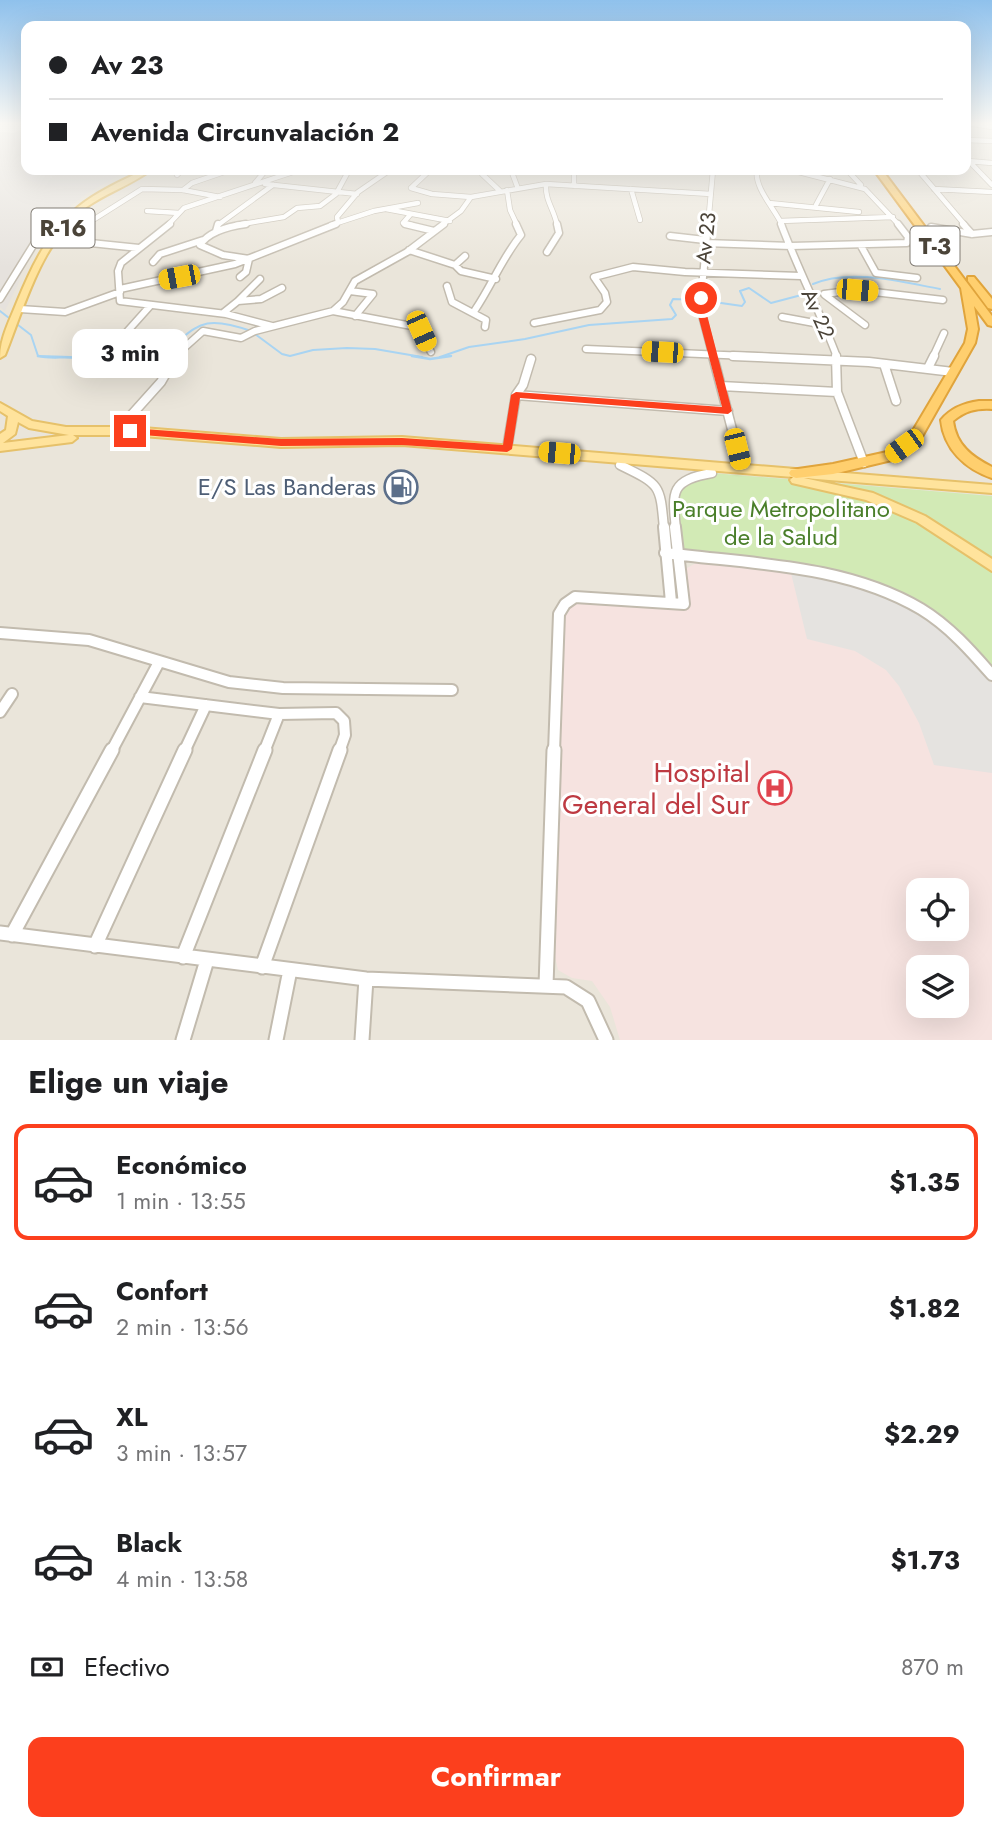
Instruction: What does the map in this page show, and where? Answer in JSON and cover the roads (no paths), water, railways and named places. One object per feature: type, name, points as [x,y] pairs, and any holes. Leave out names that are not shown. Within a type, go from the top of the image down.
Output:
[{"type":"highway","name":"T-3","points":[[882,175],[992,323]]},
{"type":"highway","name":"T-3","points":[[892,175],[991,304]]},
{"type":"highway","points":[[796,476],[891,456],[916,437],[970,343],[973,329],[966,288]]},
{"type":"highway","points":[[992,405],[974,405],[956,411],[947,420],[947,434],[957,449],[976,465],[992,472]]},
{"type":"main road","name":"R-16","points":[[0,355],[11,320],[62,216],[127,175]]},
{"type":"main road","name":"R-16","points":[[0,335],[20,309],[46,244],[90,201],[139,175]]},
{"type":"main road","points":[[0,406],[13,416],[44,429],[117,431],[281,443],[402,442],[507,449],[742,468],[992,496]]},
{"type":"main road","points":[[0,440],[11,431],[13,416]]},
{"type":"main road","points":[[0,447],[59,438],[145,439],[279,450],[365,448],[456,452],[712,473],[992,489]]},
{"type":"main road","points":[[796,476],[880,500],[921,519],[992,566]]},
{"type":"street","points":[[979,172],[992,185]]},
{"type":"street","points":[[183,190],[192,183],[215,175]]},
{"type":"street","points":[[255,184],[262,175]]},
{"type":"street","points":[[272,326],[223,313],[120,301],[118,271],[121,263],[162,232],[187,207],[283,175]]},
{"type":"street","points":[[153,262],[160,254],[203,240],[216,231],[284,217],[297,208],[320,206],[337,191],[346,175]]},
{"type":"street","points":[[338,222],[337,217],[357,194],[383,175]]},
{"type":"street","points":[[423,175],[411,188],[432,194],[471,197],[517,186],[546,184],[710,194]]},
{"type":"street","points":[[474,310],[496,279],[505,255],[521,235],[504,190],[483,175]]},
{"type":"street","points":[[513,175],[517,186]]},
{"type":"street","points":[[574,175],[574,186]]},
{"type":"street","name":"Av 23","points":[[712,175],[705,241],[702,315],[742,468]]},
{"type":"street","name":"Av 22","points":[[756,175],[780,221],[801,276],[825,324],[838,360],[837,391],[864,463]]},
{"type":"street","points":[[818,175],[864,189]]},
{"type":"street","points":[[670,236],[705,241],[791,246],[907,243],[908,237],[894,219],[851,175]]},
{"type":"street","points":[[922,175],[972,234]]},
{"type":"street","points":[[816,205],[830,179]]},
{"type":"street","points":[[150,189],[159,180]]},
{"type":"street","points":[[255,184],[357,194]]},
{"type":"street","points":[[546,184],[545,196],[548,206],[554,209],[559,233],[547,252]]},
{"type":"street","points":[[216,231],[219,222],[245,208],[273,185]]},
{"type":"street","points":[[68,242],[75,233],[109,209],[125,203],[142,189],[183,190],[220,197]]},
{"type":"street","points":[[631,189],[640,220]]},
{"type":"street","points":[[934,189],[992,192]]},
{"type":"street","points":[[402,214],[432,194]]},
{"type":"street","points":[[333,311],[343,302],[355,281],[409,250],[450,221],[471,197]]},
{"type":"street","points":[[20,309],[65,312],[120,291],[248,260],[338,222],[418,203]]},
{"type":"street","points":[[769,203],[816,205],[859,212]]},
{"type":"street","points":[[830,208],[839,218]]},
{"type":"street","points":[[386,209],[450,221]]},
{"type":"street","points":[[147,211],[180,213]]},
{"type":"street","points":[[410,215],[403,223],[434,231]]},
{"type":"street","points":[[780,221],[839,218],[917,222]]},
{"type":"street","points":[[934,231],[972,234],[992,232]]},
{"type":"street","points":[[934,231],[951,232]]},
{"type":"street","points":[[203,240],[200,245],[207,249],[236,259],[248,260]]},
{"type":"street","points":[[0,299],[34,244],[68,242],[139,248]]},
{"type":"street","points":[[861,246],[876,273],[917,278]]},
{"type":"street","points":[[409,250],[455,265],[461,271],[496,279]]},
{"type":"street","points":[[455,265],[466,256]]},
{"type":"street","points":[[240,276],[246,272],[248,260]]},
{"type":"street","points":[[534,323],[600,310],[607,302],[605,293],[595,280],[596,275],[633,267],[801,276]]},
{"type":"street","points":[[223,313],[260,279]]},
{"type":"street","points":[[447,286],[449,302],[456,309],[474,310],[486,320],[485,327]]},
{"type":"street","points":[[238,301],[253,302],[282,288]]},
{"type":"street","points":[[812,296],[857,290],[943,300]]},
{"type":"street","points":[[350,291],[373,293],[355,316]]},
{"type":"street","points":[[824,294],[865,325]]},
{"type":"street","points":[[107,354],[150,306]]},
{"type":"street","points":[[117,431],[161,382],[172,359],[206,331],[241,338],[272,326],[333,311],[417,327],[431,352]]},
{"type":"street","points":[[782,317],[825,324]]},
{"type":"street","points":[[928,368],[944,333]]},
{"type":"street","points":[[586,349],[838,360],[953,372]]},
{"type":"street","points":[[507,449],[516,395],[523,385],[531,359]]},
{"type":"street","points":[[884,364],[896,401]]},
{"type":"street","points":[[721,386],[837,391]]},
{"type":"street","points":[[516,395],[728,411]]},
{"type":"street","points":[[621,465],[653,481],[661,494],[665,553],[678,603]]},
{"type":"street","points":[[678,603],[678,555],[672,496],[677,484],[712,473]]},
{"type":"street","points":[[665,553],[813,569],[878,586],[905,598],[930,615],[977,655],[992,675]]},
{"type":"street","points":[[546,986],[559,614],[565,604],[575,597],[678,603]]},
{"type":"street","points":[[0,632],[89,640],[229,682],[283,688],[452,690]]},
{"type":"street","points":[[159,662],[6,934],[366,979],[566,987],[578,991],[590,1001],[606,1040]]},
{"type":"street","points":[[0,712],[12,694]]},
{"type":"street","points":[[140,696],[279,713],[336,713],[344,721],[345,735],[262,967]]},
{"type":"street","points":[[96,946],[206,705]]},
{"type":"street","points":[[183,957],[279,713]]},
{"type":"street","points":[[183,1040],[207,960]]},
{"type":"street","points":[[276,1040],[290,970]]},
{"type":"street","points":[[362,1040],[366,979]]},
{"type":"waterway","points":[[813,284],[828,279],[859,277],[940,289]]},
{"type":"waterway","points":[[707,301],[742,306],[745,302],[740,291],[749,288],[771,303],[809,293]]},
{"type":"waterway","points":[[440,357],[469,347],[525,339],[589,325],[672,319],[676,315],[670,305],[673,299],[698,300]]},
{"type":"waterway","points":[[0,311],[31,335],[38,356]]},
{"type":"waterway","points":[[155,357],[189,332],[207,324],[232,325],[251,331]]},
{"type":"waterway","points":[[255,334],[282,354],[290,356],[313,350],[347,348],[375,349],[422,357]]},
{"type":"waterway","points":[[38,356],[71,357]]},
{"type":"waterway","points":[[38,356],[71,357]]},
{"type":"waterway","points":[[71,357],[127,365],[158,356]]},
{"type":"waterway","points":[[412,356],[430,359],[451,356]]},
{"type":"place","name":"E/S Las Banderas","points":[[401,487]]},
{"type":"place","name":"Hospital General del Sur","points":[[775,788]]},
{"type":"park label","name":"Parque Metropolitano de la Salud","points":[[781,523]]}]
